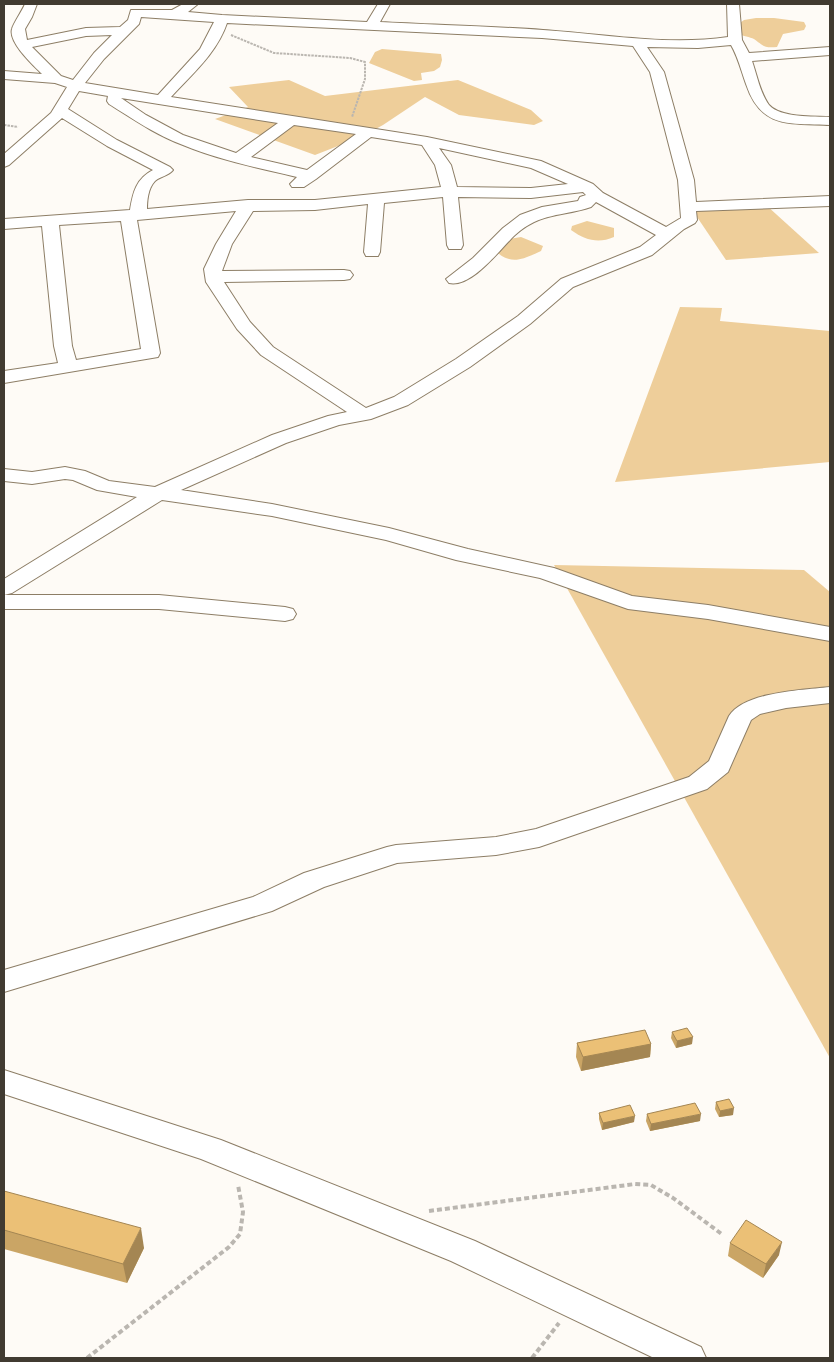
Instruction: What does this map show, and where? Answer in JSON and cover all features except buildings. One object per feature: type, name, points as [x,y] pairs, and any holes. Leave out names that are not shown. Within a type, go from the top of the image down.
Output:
[{"type":"street","points":[[31,4],[26,17],[18,29],[19,38],[23,45],[56,79]]},
{"type":"street","points":[[175,14],[192,4]]},
{"type":"street","points":[[371,26],[384,4]]},
{"type":"street","points":[[733,4],[735,40],[744,57],[752,84],[766,110],[796,119],[830,121]]},
{"type":"street","points":[[4,162],[40,132],[60,110],[75,86],[99,56],[134,21],[131,8],[175,14],[220,24],[371,26],[542,34],[686,46],[735,40]]},
{"type":"street","points":[[161,100],[203,52],[220,24]]},
{"type":"street","points":[[23,45],[86,32],[124,31]]},
{"type":"street","points":[[4,588],[158,493],[280,439],[335,420],[364,415],[401,400],[463,363],[524,320],[567,283],[646,251],[690,220],[686,180],[657,72],[637,42]]},
{"type":"street","points":[[744,57],[830,51]]},
{"type":"street","points":[[4,75],[56,79],[75,86],[367,134],[426,141],[536,164],[592,191],[668,235]]},
{"type":"street","points":[[115,93],[114,101],[145,122],[188,142],[239,158],[311,176]]},
{"type":"street","points":[[4,376],[151,353],[133,216],[148,178],[165,170],[112,143],[60,110]]},
{"type":"street","points":[[239,158],[290,121]]},
{"type":"street","points":[[364,415],[267,351],[243,325],[215,282],[212,269],[242,205],[295,186],[367,134]]},
{"type":"street","points":[[426,141],[443,165],[450,192],[455,244]]},
{"type":"street","points":[[4,224],[133,216],[242,205],[315,205],[450,192],[531,193],[592,191]]},
{"type":"street","points":[[455,279],[471,269],[507,232],[528,218],[554,209],[585,204],[592,191]]},
{"type":"street","points":[[372,252],[376,198]]},
{"type":"street","points":[[688,207],[830,201]]},
{"type":"street","points":[[50,221],[63,346],[69,367]]},
{"type":"street","points":[[214,276],[344,275]]},
{"type":"street","points":[[4,476],[32,478],[65,473],[78,475],[104,486],[264,509],[389,534],[464,555],[546,573],[628,602],[708,612],[830,634]]},
{"type":"street","points":[[4,602],[159,602],[285,614]]},
{"type":"street","points":[[4,981],[262,904],[314,880],[396,854],[496,846],[539,838],[698,783],[718,766],[741,716],[752,708],[786,700],[830,695]]},
{"type":"street","points":[[4,1082],[210,1149],[463,1251],[689,1358]]},
{"type":"path","points":[[220,24],[274,53],[350,58],[365,62],[365,79],[347,130]]},
{"type":"path","points":[[87,1358],[230,1247],[240,1234],[244,1212],[238,1186],[210,1149]]},
{"type":"path","points":[[419,1212],[643,1184],[652,1185],[673,1198],[723,1236]]},
{"type":"path","points":[[532,1358],[574,1304]]},
{"type":"shaded area","points":[[756,18],[804,22],[806,26],[804,30],[783,34],[777,47],[766,47],[754,39],[738,34],[737,25],[744,20]]},
{"type":"shaded area","points":[[382,49],[441,54],[442,60],[440,67],[434,71],[421,73],[422,80],[414,81],[369,63],[375,52]]},
{"type":"shaded area","points":[[289,80],[325,96],[458,80],[531,110],[543,121],[534,125],[459,115],[425,97],[361,137],[315,155],[215,119],[248,107],[229,87]]},
{"type":"shaded area","points":[[766,205],[819,253],[726,260],[693,211]]},
{"type":"shaded area","points":[[587,221],[614,228],[614,237],[592,240],[571,230],[572,226]]},
{"type":"shaded area","points":[[521,237],[543,246],[541,251],[516,260],[505,258],[493,249],[503,240]]},
{"type":"shaded area","points":[[680,307],[722,308],[720,321],[830,331],[830,462],[615,482]]},
{"type":"shaded area","points":[[554,565],[804,570],[830,592],[830,1058]]}]
